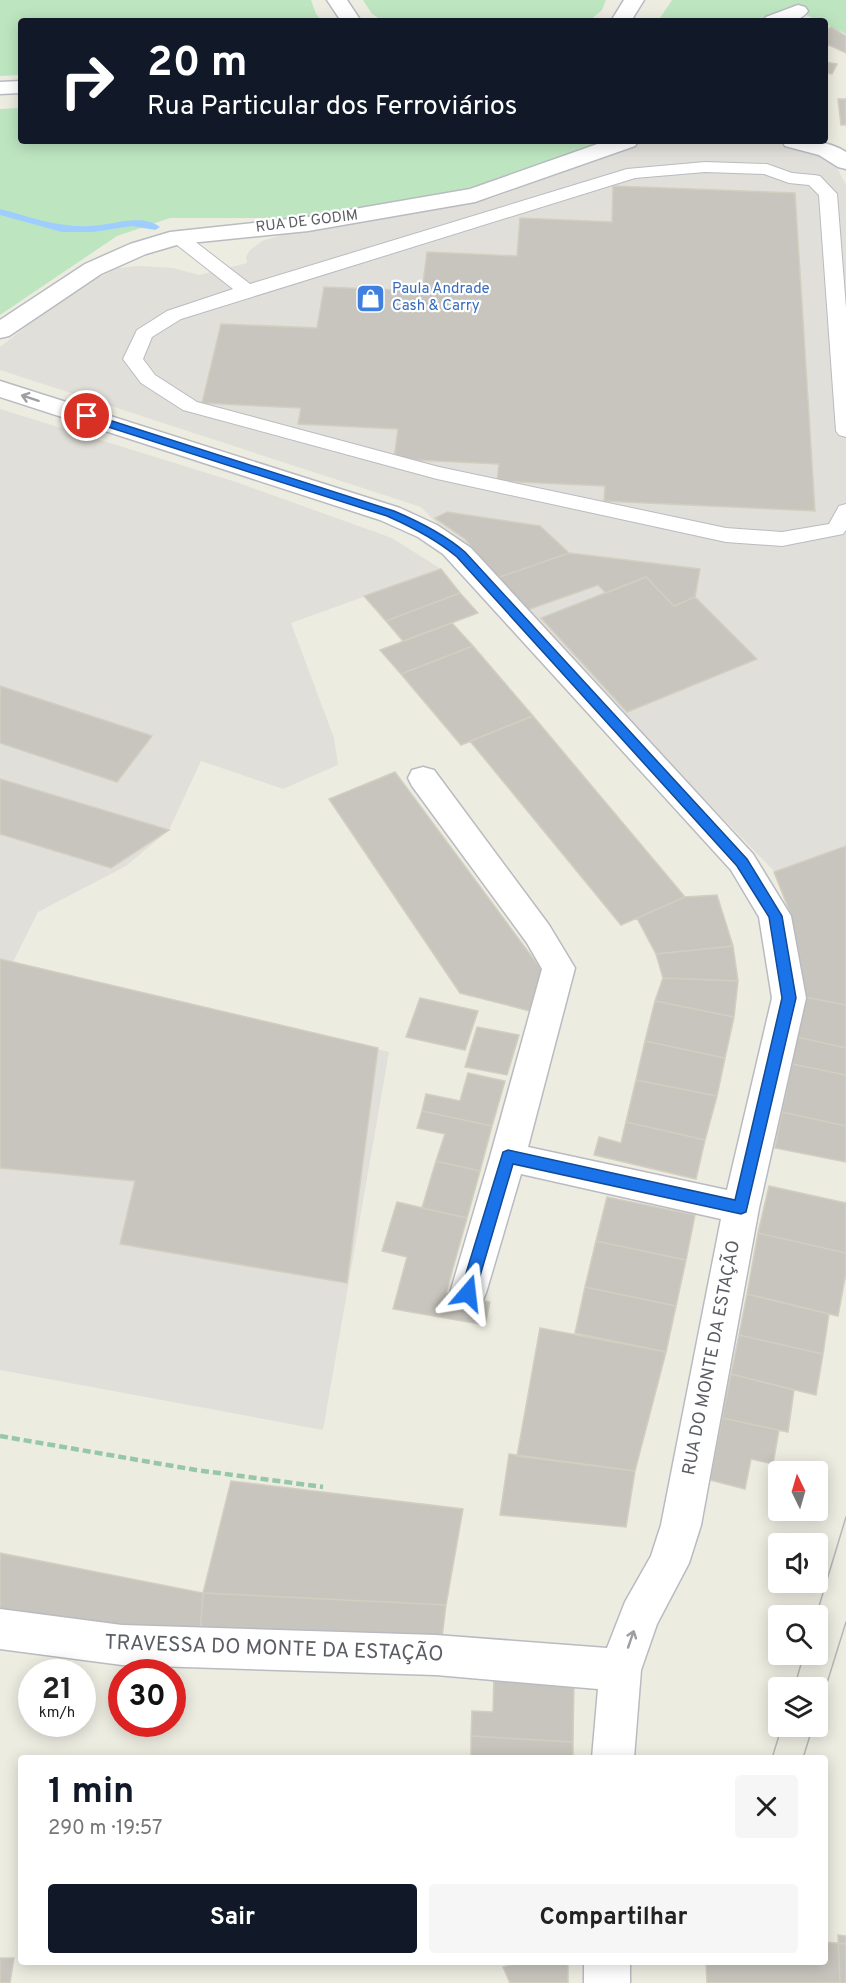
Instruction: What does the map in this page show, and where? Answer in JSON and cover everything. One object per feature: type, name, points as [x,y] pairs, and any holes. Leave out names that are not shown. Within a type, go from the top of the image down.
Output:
[{"type":"street","points":[[337,0],[349,18]]},
{"type":"street","points":[[623,18],[635,0]]},
{"type":"street","points":[[780,18],[798,11]]},
{"type":"street","points":[[0,88],[18,87]]},
{"type":"street","name":"RUA DE GODIM","points":[[0,330],[93,269],[138,249],[178,237],[308,224],[475,195],[619,144]]},
{"type":"street","points":[[804,144],[827,150],[846,162]]},
{"type":"street","name":"RUA DO MONTE DA ESTAÇÃO","points":[[0,388],[390,514],[415,524],[448,544],[461,554],[734,854],[765,896],[775,916],[789,998],[741,1208],[681,1525],[669,1563],[639,1616],[621,1670],[612,1755]]},
{"type":"street","points":[[423,778],[538,934],[559,968],[468,1293]]},
{"type":"street","points":[[508,1156],[741,1208]]},
{"type":"street","name":"TRAVESSA DO MONTE DA ESTAÇÃO","points":[[0,1629],[122,1645],[436,1655],[621,1670]]},
{"type":"street","points":[[607,1965],[607,1983]]},
{"type":"lane","points":[[846,431],[828,194],[814,180],[789,178],[767,169],[705,167],[633,173],[174,315],[144,334],[133,359],[148,379],[189,406],[437,473],[726,535],[782,539],[813,534],[836,529],[846,512]]},
{"type":"lane","points":[[178,237],[247,291]]},
{"type":"path","points":[[0,1436],[196,1470],[323,1487]]},
{"type":"shaded area","points":[[639,144],[784,144],[797,146],[833,160],[846,185],[846,1005],[805,997],[789,910],[774,871],[421,507],[0,370],[0,347],[66,295],[117,268],[140,266],[173,268],[199,275],[247,263],[246,257],[250,250],[262,241],[289,233],[490,199]]},
{"type":"shaded area","points":[[0,409],[236,482],[392,538],[441,569],[291,623],[334,738],[338,765],[283,789],[201,761],[169,830],[126,866],[38,912],[13,962],[389,1052],[323,1430],[0,1370]]},
{"type":"green space","points":[[0,0],[311,0],[319,18],[18,18],[18,75],[0,76]]},
{"type":"green space","points":[[363,0],[606,0],[602,10],[593,18],[378,18],[372,14]]},
{"type":"green space","points":[[672,0],[846,0],[846,34],[828,25],[828,18],[813,18],[798,11],[774,18],[660,18]]},
{"type":"green space","points":[[18,108],[18,144],[599,144],[467,192],[293,218],[170,218],[117,236],[0,315],[0,109]]},
{"type":"building","points":[[831,27],[846,36],[846,53],[828,46],[828,28]]},
{"type":"building","points":[[828,62],[837,64],[832,74],[828,73]]},
{"type":"building","points":[[838,99],[846,99],[846,125],[841,125]]},
{"type":"building","points":[[613,186],[795,193],[815,511],[604,501],[605,486],[497,481],[499,464],[394,459],[398,429],[298,424],[301,408],[202,403],[221,324],[317,328],[324,287],[422,291],[427,252],[517,256],[520,218],[612,222]]},
{"type":"building","points":[[447,512],[540,526],[569,553],[497,578],[465,539],[435,518]]},
{"type":"building","points":[[569,553],[700,569],[695,597],[674,606],[646,577],[606,593],[598,585],[524,611],[497,578]]},
{"type":"building","points":[[441,569],[460,593],[386,621],[364,596]]},
{"type":"building","points":[[646,577],[674,606],[695,597],[757,659],[627,712],[541,618]]},
{"type":"building","points":[[460,593],[478,613],[403,641],[386,621]]},
{"type":"building","points":[[452,623],[473,646],[401,674],[380,650]]},
{"type":"building","points":[[473,646],[533,716],[461,745],[401,674]]},
{"type":"building","points":[[0,686],[152,736],[117,782],[0,743]]},
{"type":"building","points":[[533,716],[685,897],[621,925],[470,741]]},
{"type":"building","points":[[395,772],[547,977],[534,1012],[460,993],[329,799]]},
{"type":"building","points":[[0,779],[169,830],[111,868],[0,834]]},
{"type":"building","points":[[846,846],[846,1005],[805,997],[789,910],[774,872]]},
{"type":"building","points":[[717,895],[733,946],[656,954],[637,918],[685,897]]},
{"type":"building","points":[[733,946],[738,981],[663,978],[656,954]]},
{"type":"building","points":[[0,959],[378,1048],[347,1283],[120,1244],[135,1181],[0,1168]]},
{"type":"building","points":[[663,978],[738,981],[734,1017],[655,1001]]},
{"type":"building","points":[[805,997],[846,1005],[846,1048],[797,1037]]},
{"type":"building","points":[[420,998],[478,1011],[465,1050],[406,1037]]},
{"type":"building","points":[[655,1001],[734,1017],[725,1058],[645,1041]]},
{"type":"building","points":[[477,1027],[519,1035],[507,1075],[465,1067]]},
{"type":"building","points":[[797,1037],[846,1048],[846,1075],[792,1064]]},
{"type":"building","points":[[645,1041],[725,1058],[717,1096],[636,1080]]},
{"type":"building","points":[[792,1064],[846,1075],[846,1126],[782,1112]]},
{"type":"building","points":[[468,1073],[505,1081],[492,1126],[422,1111],[426,1094],[460,1101]]},
{"type":"building","points":[[636,1080],[717,1096],[705,1140],[626,1122]]},
{"type":"building","points":[[422,1111],[492,1126],[480,1171],[436,1161],[445,1134],[417,1128]]},
{"type":"building","points":[[782,1112],[846,1126],[846,1162],[775,1148]]},
{"type":"building","points":[[626,1122],[705,1140],[696,1179],[594,1155],[599,1137],[621,1143]]},
{"type":"building","points":[[436,1161],[480,1171],[467,1218],[422,1208]]},
{"type":"building","points":[[769,1186],[846,1203],[846,1253],[758,1233]]},
{"type":"building","points":[[607,1197],[695,1215],[686,1260],[596,1241]]},
{"type":"building","points":[[397,1202],[467,1218],[446,1293],[490,1302],[485,1325],[393,1309],[407,1257],[382,1251]]},
{"type":"building","points":[[758,1233],[846,1253],[846,1273],[838,1316],[747,1294]]},
{"type":"building","points":[[596,1241],[686,1260],[676,1306],[585,1287]]},
{"type":"building","points":[[585,1287],[676,1306],[666,1352],[575,1333]]},
{"type":"building","points":[[747,1294],[829,1314],[823,1354],[739,1335]]},
{"type":"building","points":[[540,1328],[666,1352],[635,1471],[517,1456]]},
{"type":"building","points":[[739,1335],[823,1354],[816,1395],[731,1374]]},
{"type":"building","points":[[731,1374],[794,1390],[788,1432],[722,1418]]},
{"type":"building","points":[[722,1418],[779,1430],[774,1461],[768,1463],[751,1459],[745,1489],[710,1480]]},
{"type":"building","points":[[509,1454],[635,1471],[626,1527],[500,1515]]},
{"type":"building","points":[[231,1481],[463,1509],[446,1605],[203,1593]]},
{"type":"building","points":[[0,1553],[203,1593],[200,1637],[0,1622]]},
{"type":"building","points":[[203,1593],[446,1605],[441,1646],[200,1637]]},
{"type":"building","points":[[494,1677],[574,1681],[573,1742],[471,1736],[472,1711],[493,1712]]},
{"type":"building","points":[[471,1736],[573,1742],[573,1755],[471,1755]]},
{"type":"building","points":[[838,1935],[846,1936],[846,1983],[840,1983]]},
{"type":"building","points":[[828,1942],[846,1944],[846,1983],[707,1983],[706,1965],[828,1965]]},
{"type":"building","points":[[0,1958],[14,1958],[10,1983],[0,1983]]},
{"type":"building","points":[[568,1965],[568,1983],[510,1983],[503,1967]]},
{"type":"waterway","points":[[0,212],[62,229],[93,229],[132,223],[155,227]]},
{"type":"tram line","points":[[819,1605],[846,1517]]},
{"type":"tram line","points":[[828,1680],[846,1622]]},
{"type":"tram line","points":[[797,1677],[801,1665]]},
{"type":"tram line","points":[[773,1755],[779,1737]]},
{"type":"tram line","points":[[804,1755],[810,1737]]},
{"type":"place","name":"Paula Andrade Cash & Carry","points":[[371,298]]},
{"type":"route","points":[[87,416],[390,514],[415,524],[448,544],[461,554],[742,862],[765,896],[775,916],[781,940],[789,998],[741,1208],[508,1156],[468,1293]]}]
